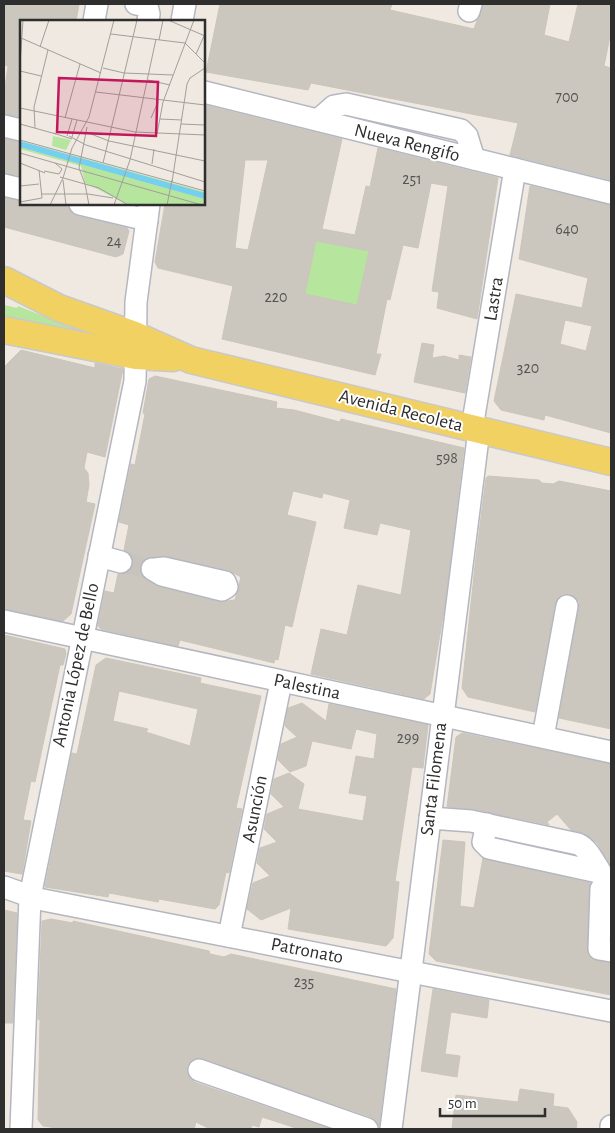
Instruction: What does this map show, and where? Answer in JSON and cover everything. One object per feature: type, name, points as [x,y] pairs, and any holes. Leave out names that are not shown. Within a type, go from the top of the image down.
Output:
[{"type":"main road","name":"Avenida Recoleta","points":[[4,280],[136,346]]},
{"type":"main road","name":"Avenida Recoleta","points":[[6,333],[136,346],[611,462]]},
{"type":"street","points":[[94,20],[97,4]]},
{"type":"street","points":[[136,4],[147,6],[150,14],[148,20]]},
{"type":"street","points":[[182,20],[185,4]]},
{"type":"street","name":"Nueva Rengifo","points":[[205,92],[611,193]]},
{"type":"street","points":[[4,126],[20,130]]},
{"type":"street","name":"Lastra","points":[[476,429],[515,169]]},
{"type":"street","points":[[4,185],[20,189]]},
{"type":"street","points":[[88,205],[148,212]]},
{"type":"street","name":"Antonia López de Bello","points":[[21,1129],[30,896],[135,382],[138,272],[148,212]]},
{"type":"street","name":"Santa Filomena","points":[[391,1129],[476,429]]},
{"type":"street","points":[[99,556],[121,562]]},
{"type":"street","points":[[543,737],[567,606]]},
{"type":"street","name":"Palestina","points":[[4,622],[611,752]]},
{"type":"street","name":"Asunción","points":[[229,936],[281,682]]},
{"type":"street","points":[[430,818],[487,824],[583,846],[605,880],[601,888],[599,949],[600,951],[611,951]]},
{"type":"street","name":"Patronato","points":[[4,887],[30,896],[611,1011]]},
{"type":"street","points":[[199,1070],[367,1129]]},
{"type":"green space","points":[[316,241],[369,251],[357,305],[305,294]]},
{"type":"green space","points":[[4,305],[17,308],[18,306],[68,326],[119,340],[4,319]]},
{"type":"building","points":[[4,4],[79,4],[76,20],[20,20],[20,117],[4,114],[4,94],[8,66],[4,65]]},
{"type":"building","points":[[220,4],[392,4],[390,10],[474,29],[483,4],[550,4],[544,35],[569,42],[578,4],[611,4],[611,31],[604,66],[611,68],[611,180],[510,155],[518,123],[311,83],[308,90],[206,72]]},
{"type":"building","points":[[205,105],[342,139],[322,229],[355,235],[366,186],[370,187],[378,148],[498,178],[477,319],[437,308],[439,292],[432,291],[448,186],[431,183],[418,248],[403,245],[390,300],[387,299],[376,354],[381,354],[375,375],[222,339],[233,286],[158,268],[155,262],[165,205],[205,205]],"holes":[[[245,160],[268,160],[248,250],[235,248]],[[316,241],[369,251],[357,305],[305,294]]]},
{"type":"building","points":[[4,139],[20,142],[20,176],[4,173]]},
{"type":"building","points":[[530,186],[611,205],[611,433],[545,415],[544,420],[501,410],[494,401],[516,294],[582,308],[588,278],[519,259]],"holes":[[[565,320],[592,326],[586,351],[560,344]]]},
{"type":"building","points":[[4,198],[20,201],[20,205],[58,205],[68,207],[77,216],[127,228],[129,231],[123,254],[116,257],[4,227]]},
{"type":"building","points":[[422,343],[434,345],[432,358],[444,356],[459,360],[459,355],[471,357],[465,393],[414,382]]},
{"type":"building","points":[[21,350],[95,368],[95,363],[123,369],[105,457],[87,452],[84,468],[88,473],[89,485],[86,502],[95,504],[71,614],[63,621],[4,609],[4,367]]},
{"type":"building","points":[[155,376],[277,402],[276,408],[294,410],[340,422],[341,419],[464,448],[445,604],[430,694],[424,699],[311,674],[321,629],[347,635],[358,585],[401,595],[411,530],[380,523],[377,535],[344,528],[350,500],[323,493],[322,498],[293,491],[287,515],[316,522],[292,627],[285,625],[278,660],[275,659],[274,663],[180,640],[178,646],[101,629],[98,626],[105,591],[114,593],[118,574],[129,571],[133,565],[130,554],[124,550],[129,525],[119,522],[131,464],[135,465],[145,414],[143,413],[149,379]],"holes":[[[166,556],[228,570],[241,577],[235,600],[219,602],[159,587],[141,575],[140,568],[146,558]]]},
{"type":"building","points":[[488,476],[539,480],[542,483],[553,484],[559,481],[611,491],[611,729],[559,718],[579,608],[579,601],[570,594],[562,594],[555,604],[535,712],[468,697],[462,688],[476,557],[486,478]]},
{"type":"building","points":[[4,635],[65,649],[66,654],[63,665],[60,665],[35,782],[31,781],[23,820],[31,821],[22,874],[4,871]]},
{"type":"building","points":[[106,658],[201,678],[200,683],[261,696],[236,808],[242,809],[229,873],[226,872],[219,905],[215,909],[159,899],[158,902],[109,893],[108,897],[45,887],[72,753],[77,754],[96,665]],"holes":[[[119,691],[198,709],[190,746],[146,732],[148,729],[113,721]]]},
{"type":"building","points":[[302,703],[326,721],[329,704],[428,725],[423,768],[412,767],[395,881],[399,882],[393,938],[386,946],[288,929],[291,908],[261,920],[247,909],[253,883],[270,876],[257,863],[260,848],[277,842],[264,829],[267,814],[284,807],[271,794],[274,779],[289,773],[304,784],[298,809],[363,821],[367,796],[349,793],[356,756],[374,759],[377,734],[356,729],[351,749],[312,741],[306,766],[290,772],[278,760],[281,744],[297,737],[285,726],[288,708]]},
{"type":"building","points":[[462,733],[611,764],[611,866],[597,843],[584,833],[571,830],[557,814],[547,822],[549,825],[474,809],[447,807],[456,737]]},
{"type":"building","points":[[443,840],[465,842],[460,906],[474,908],[483,858],[590,883],[587,949],[592,959],[611,963],[611,995],[436,961],[429,954]]},
{"type":"building","points":[[4,910],[17,913],[13,1023],[4,1023]]},
{"type":"building","points":[[51,919],[73,923],[73,921],[209,951],[210,954],[224,957],[231,954],[396,989],[379,1126],[371,1117],[197,1058],[187,1066],[187,1073],[194,1082],[330,1129],[299,1129],[262,1117],[259,1127],[252,1125],[251,1129],[210,1129],[196,1122],[194,1129],[65,1129],[43,1126],[38,1120],[40,1020],[38,1019],[42,921]]},
{"type":"building","points":[[433,989],[489,1000],[487,1018],[451,1012],[445,1054],[460,1056],[457,1077],[421,1071]]},
{"type":"building","points":[[520,1089],[554,1094],[553,1106],[568,1108],[577,1122],[576,1129],[452,1129],[456,1095],[518,1102]]},
{"type":"tunnel","points":[[121,562],[152,569]]}]
